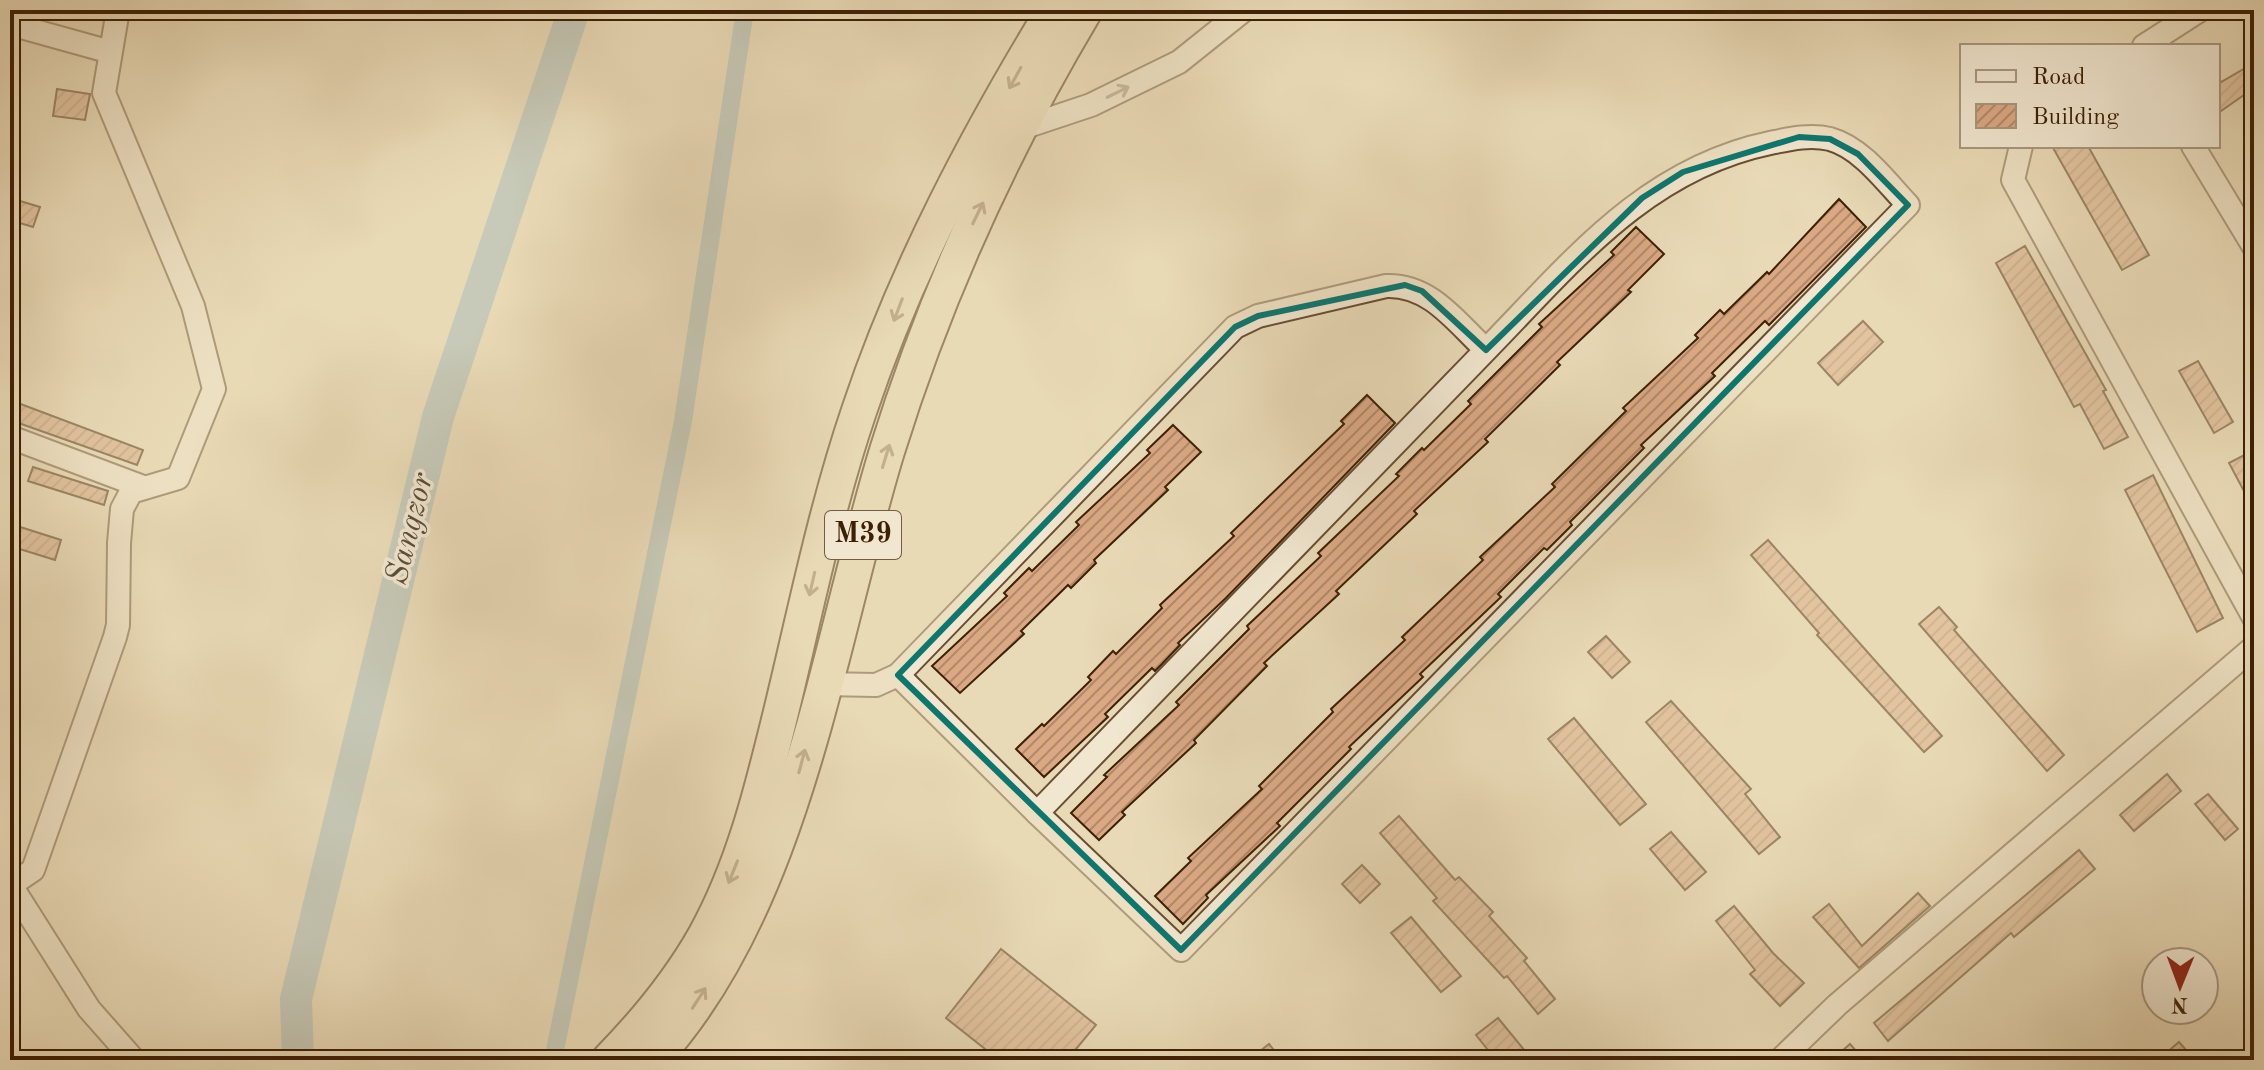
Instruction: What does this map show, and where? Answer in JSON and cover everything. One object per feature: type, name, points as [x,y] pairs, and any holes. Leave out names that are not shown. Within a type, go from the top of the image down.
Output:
[{"type":"highway","name":"M39","points":[[609,1060],[642,1027],[671,989],[706,934],[723,896],[761,799],[830,506],[859,410],[911,276],[947,203],[1054,10]]},
{"type":"highway","name":"M39","points":[[652,1060],[700,997],[762,882],[789,807],[869,514],[928,331],[966,238],[1019,129],[1085,10]]},
{"type":"highway","points":[[830,506],[835,515],[847,523],[858,522],[869,514]]},
{"type":"street","points":[[118,10],[104,93],[193,306],[214,389],[178,478],[131,492],[122,509],[118,625],[111,649],[33,870],[10,885],[89,1009],[134,1060]]},
{"type":"street","points":[[1019,129],[1091,105],[1179,62],[1244,10]]},
{"type":"street","points":[[2147,44],[2200,10]]},
{"type":"street","points":[[10,24],[100,49]]},
{"type":"street","points":[[898,675],[1037,813],[1181,950],[1908,205],[1858,154],[1830,139],[1799,137],[1746,148],[1683,172],[1642,198],[1574,260],[1037,813]]},
{"type":"street","points":[[2021,148],[2013,180],[2254,618]]},
{"type":"street","points":[[2194,148],[2254,247]]},
{"type":"street","points":[[823,684],[876,685],[898,675],[1235,327],[1258,316],[1386,286],[1405,285],[1422,291],[1486,350]]},
{"type":"street","points":[[10,437],[143,487]]},
{"type":"street","points":[[1780,1060],[1861,985],[2254,647]]},
{"type":"highlighted area","points":[[1799,137],[1830,139],[1858,154],[1908,205],[1181,950],[898,675],[1235,327],[1258,316],[1405,285],[1422,291],[1486,350],[1642,198],[1683,172]]},
{"type":"building","points":[[2254,63],[2254,88],[2220,112],[2221,82]]},
{"type":"building","points":[[57,89],[90,94],[85,120],[53,116]]},
{"type":"building","points":[[2053,148],[2089,148],[2149,255],[2122,270]]},
{"type":"building","points":[[10,198],[40,207],[33,227],[10,220]]},
{"type":"building","points":[[1839,199],[1866,227],[1769,325],[1765,321],[1712,373],[1715,376],[1641,445],[1644,448],[1570,522],[1572,525],[1547,550],[1544,548],[1498,594],[1501,597],[1420,674],[1423,677],[1349,747],[1351,749],[1277,823],[1280,826],[1206,895],[1208,898],[1183,924],[1155,896],[1191,861],[1188,858],[1262,789],[1259,786],[1333,712],[1331,709],[1405,640],[1402,637],[1483,560],[1480,557],[1555,487],[1552,484],[1626,411],[1623,408],[1698,338],[1695,335],[1720,310],[1724,314],[1767,272],[1769,274]]},
{"type":"building","points":[[1636,227],[1664,254],[1628,290],[1631,292],[1557,362],[1560,365],[1485,439],[1488,442],[1414,511],[1417,514],[1336,591],[1339,594],[1264,663],[1267,666],[1194,740],[1196,743],[1122,812],[1125,815],[1099,840],[1071,813],[1107,777],[1104,775],[1179,705],[1176,702],[1249,629],[1247,626],[1321,556],[1318,553],[1399,476],[1396,474],[1422,448],[1424,450],[1471,404],[1468,401],[1542,327],[1539,324],[1614,255],[1611,252]]},
{"type":"building","points":[[2025,246],[2106,390],[2103,391],[2128,437],[2104,449],[2080,404],[2074,407],[1996,263]]},
{"type":"building","points":[[1863,321],[1883,342],[1838,385],[1818,363]]},
{"type":"building","points":[[2198,361],[2233,422],[2214,433],[2179,371]]},
{"type":"building","points":[[1367,395],[1395,423],[1226,598],[1178,643],[1180,645],[1162,664],[1155,671],[1152,668],[1105,714],[1108,717],[1044,777],[1016,749],[1042,724],[1044,726],[1091,680],[1088,677],[1113,651],[1116,654],[1162,608],[1160,605],[1234,536],[1231,533],[1344,424],[1341,421]]},
{"type":"building","points":[[10,400],[143,450],[137,465],[10,420]]},
{"type":"building","points":[[1173,425],[1201,452],[1165,487],[1168,490],[1094,560],[1096,563],[1071,588],[1068,585],[1021,631],[1024,634],[960,693],[932,666],[1007,596],[1004,593],[1029,568],[1032,571],[1079,525],[1076,522],[1150,453],[1147,450]]},
{"type":"building","points":[[2250,452],[2254,460],[2254,510],[2229,463]]},
{"type":"building","points":[[33,467],[108,491],[104,505],[28,481]]},
{"type":"building","points":[[2153,475],[2223,618],[2197,632],[2125,490]]},
{"type":"building","points":[[14,525],[61,540],[55,560],[10,546]]},
{"type":"building","points":[[1768,540],[1942,736],[1924,752],[1817,635],[1819,633],[1751,555]]},
{"type":"building","points":[[1939,607],[1957,627],[1954,630],[2064,755],[2047,771],[1919,624]]},
{"type":"building","points":[[1606,636],[1630,662],[1612,678],[1588,652]]},
{"type":"building","points":[[1671,701],[1751,789],[1745,794],[1780,837],[1759,854],[1646,722]]},
{"type":"building","points":[[1574,718],[1646,804],[1620,825],[1548,739]]},
{"type":"building","points":[[2167,774],[2181,791],[2134,831],[2120,815]]},
{"type":"building","points":[[2208,794],[2238,829],[2225,840],[2195,804]]},
{"type":"building","points":[[1399,816],[1455,880],[1459,877],[1493,912],[1489,916],[1527,958],[1524,961],[1555,999],[1538,1014],[1507,976],[1504,978],[1433,901],[1437,898],[1380,833]]},
{"type":"building","points":[[1671,832],[1706,872],[1685,890],[1650,849]]},
{"type":"building","points":[[2079,850],[2095,869],[2014,937],[2011,933],[1888,1041],[1874,1023]]},
{"type":"building","points":[[1362,865],[1380,884],[1360,903],[1342,884]]},
{"type":"building","points":[[1918,893],[1930,906],[1859,968],[1813,917],[1829,904],[1862,946]]},
{"type":"building","points":[[1734,906],[1773,953],[1804,983],[1780,1006],[1750,974],[1755,970],[1716,921]]},
{"type":"building","points":[[1411,917],[1461,976],[1441,992],[1391,933]]},
{"type":"building","points":[[1001,949],[1096,1025],[1067,1060],[999,1060],[946,1018]]},
{"type":"building","points":[[1498,1018],[1526,1052],[1516,1060],[1496,1060],[1476,1035]]},
{"type":"building","points":[[2179,1042],[2195,1060],[2158,1060]]},
{"type":"building","points":[[1269,1044],[1282,1060],[1249,1060]]},
{"type":"building","points":[[1850,1044],[1864,1060],[1832,1060]]},
{"type":"waterway","name":"Sangzor","points":[[298,1060],[296,999],[438,417],[574,10]]},
{"type":"waterway","points":[[553,1060],[683,421],[745,10]]}]
